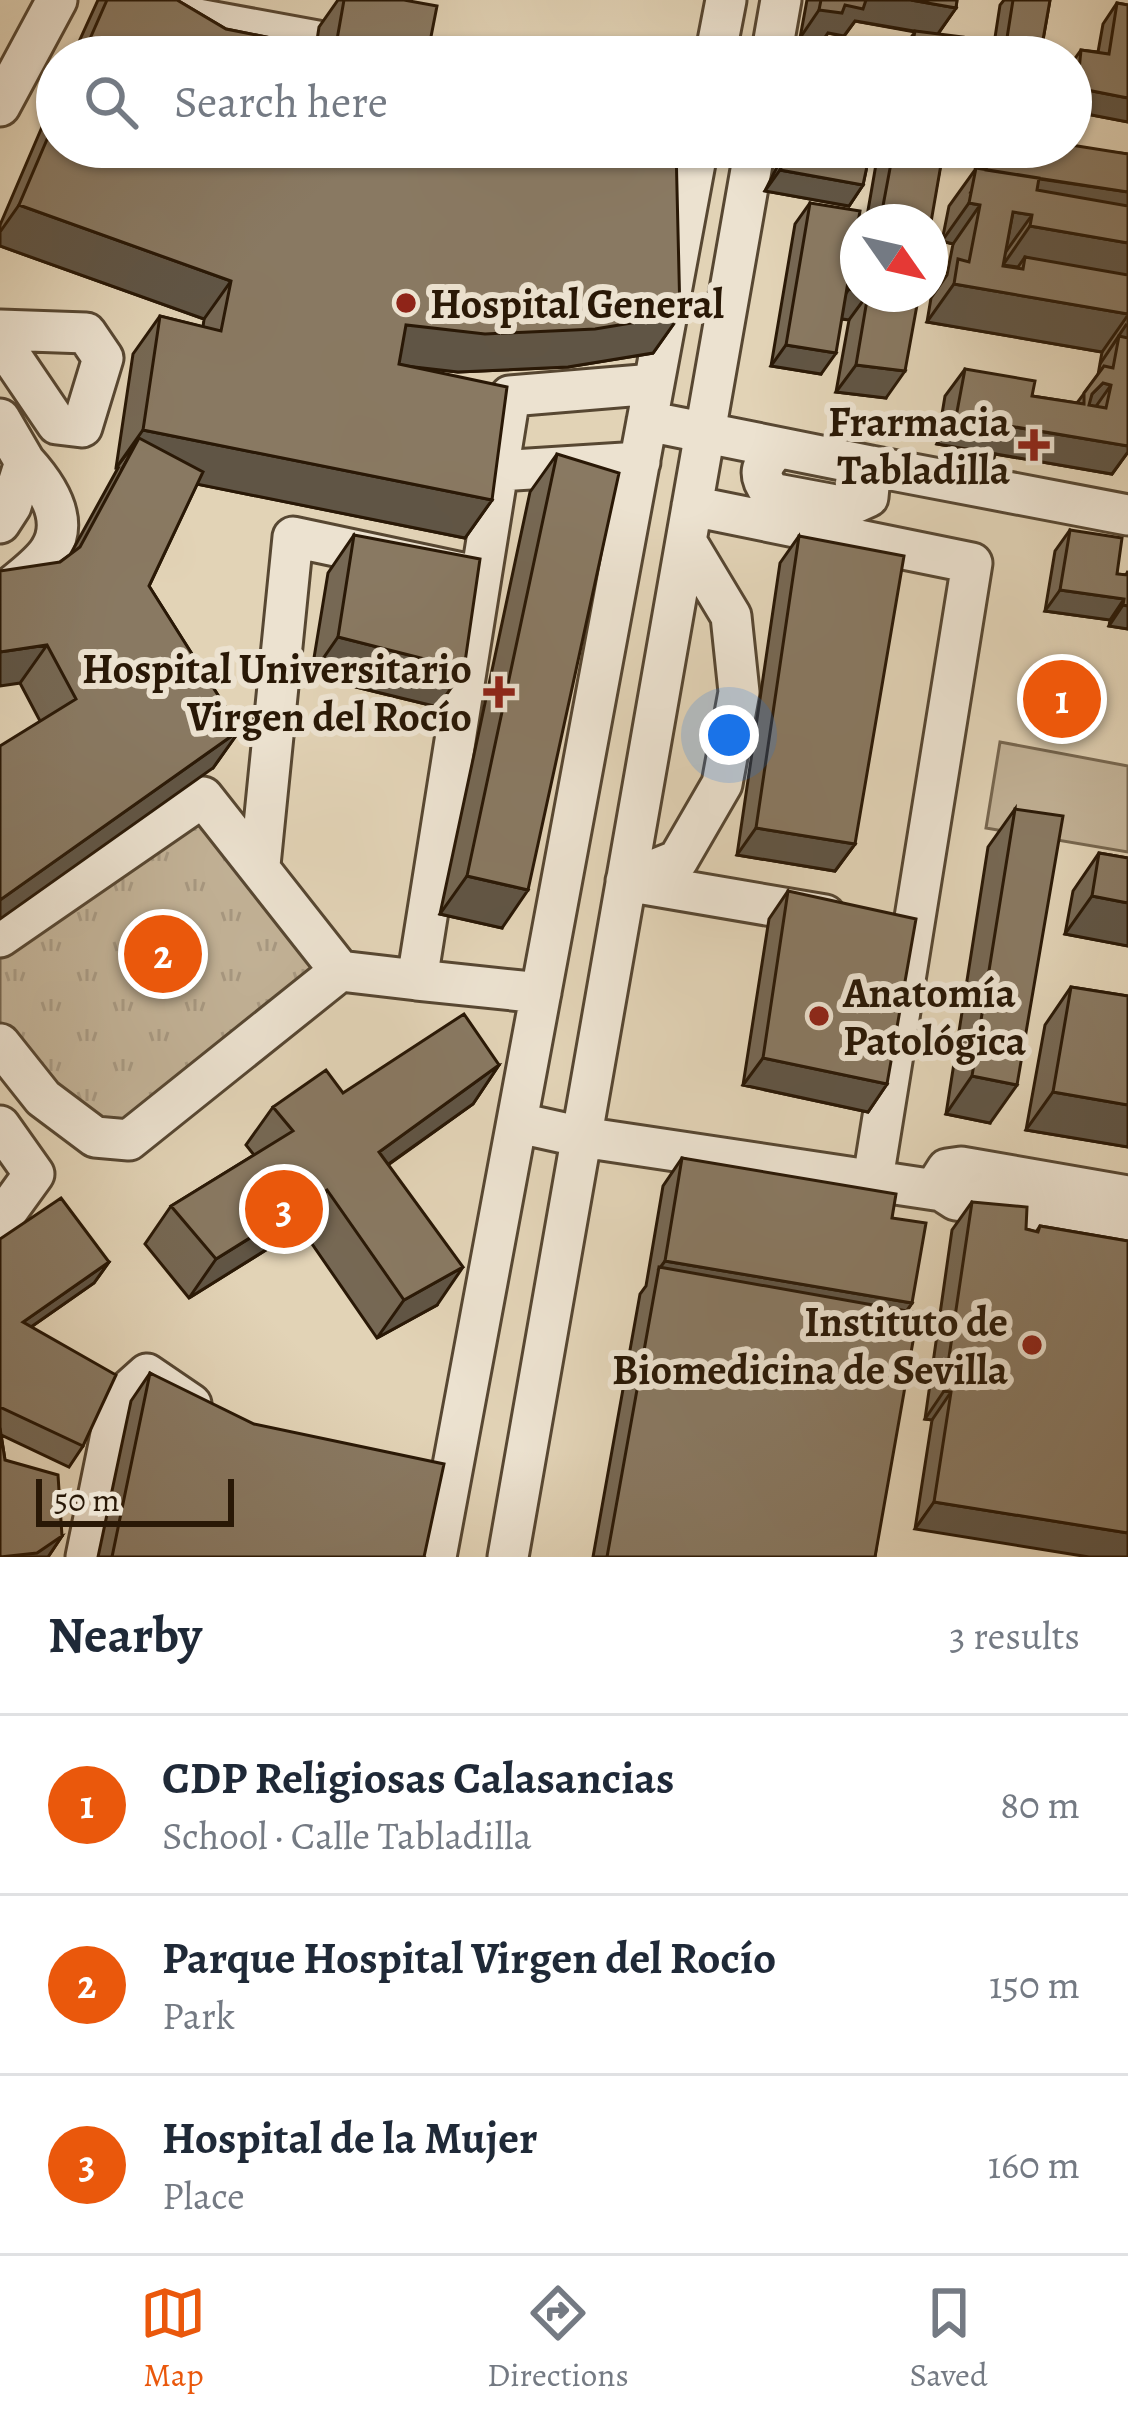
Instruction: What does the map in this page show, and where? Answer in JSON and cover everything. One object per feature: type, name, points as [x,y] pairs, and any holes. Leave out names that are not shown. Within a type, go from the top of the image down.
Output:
[{"type":"street","points":[[38,36],[57,0]]},
{"type":"street","points":[[139,0],[176,15],[290,36]]},
{"type":"street","points":[[719,36],[726,0]]},
{"type":"street","points":[[775,36],[781,0]]},
{"type":"street","points":[[0,106],[36,39]]},
{"type":"street","points":[[436,1557],[694,168]]},
{"type":"street","points":[[508,1557],[750,168]]},
{"type":"street","points":[[0,330],[86,333],[103,358],[82,427],[57,424],[0,340]]},
{"type":"street","points":[[417,980],[498,471],[490,394],[651,403],[704,433],[776,449],[760,470],[760,478],[778,496],[854,505],[868,497],[885,470],[1128,515]]},
{"type":"street","points":[[0,419],[25,463],[47,486],[57,513],[52,548],[7,592],[0,590]]},
{"type":"street","points":[[498,471],[640,462]]},
{"type":"street","points":[[0,523],[11,506],[25,463]]},
{"type":"street","points":[[626,881],[678,860],[722,784],[740,692],[730,616],[689,523]]},
{"type":"street","points":[[689,523],[972,563],[873,1180]]},
{"type":"street","points":[[260,865],[293,537],[481,577]]},
{"type":"street","points":[[0,937],[203,797],[340,971]]},
{"type":"street","points":[[626,881],[914,930]]},
{"type":"street","points":[[0,1044],[43,1098],[95,1137],[129,1140],[340,971],[541,994]]},
{"type":"street","points":[[519,1123],[942,1191],[943,1173],[954,1167],[1006,1192],[1128,1227]]},
{"type":"street","points":[[0,1126],[34,1174],[0,1221]]},
{"type":"street","points":[[1006,1192],[1128,1196]]},
{"type":"street","points":[[86,1557],[118,1400],[147,1374],[225,1426]]},
{"type":"street","points":[[406,1464],[452,1473]]},
{"type":"green space","points":[[1000,742],[1128,766],[1128,852],[986,828]]},
{"type":"green space","points":[[203,797],[340,971],[129,1140],[0,1044],[0,937]]},
{"type":"building","points":[[107,0],[177,0],[226,29],[261,36],[91,36]]},
{"type":"building","points":[[344,0],[404,0],[437,6],[431,36],[338,36]]},
{"type":"building","points":[[821,0],[866,0],[863,9],[845,5],[842,13],[819,10]]},
{"type":"building","points":[[911,0],[957,0],[956,8]]},
{"type":"building","points":[[1013,0],[1050,0],[1044,36],[1007,36]]},
{"type":"building","points":[[1117,3],[1128,5],[1128,98],[1092,91],[1092,52],[1109,54]]},
{"type":"building","points":[[915,31],[955,36],[914,36]]},
{"type":"building","points":[[1092,148],[1128,154],[1128,192],[986,170],[1092,168]]},
{"type":"building","name":"Hospital General","points":[[36,165],[676,168],[680,315],[595,329],[485,334],[406,325],[399,364],[507,387],[492,500],[143,430],[160,316],[221,331],[231,281],[19,205]]},
{"type":"building","points":[[781,168],[867,168],[863,185]]},
{"type":"building","points":[[890,168],[940,168],[934,204],[883,204]]},
{"type":"building","points":[[976,168],[1039,178],[1037,190],[1128,206],[1128,243],[1030,226],[1032,215],[1013,212],[1003,266],[1023,269],[1025,257],[1128,275],[1128,314],[954,284],[958,259],[969,262],[980,205],[969,203]]},
{"type":"building","points":[[810,203],[840,208],[843,312],[836,353],[786,345]]},
{"type":"building","points":[[865,312],[916,312],[905,371],[856,365]]},
{"type":"building","points":[[1119,336],[1128,338],[1128,446],[956,417],[965,369],[1035,381],[1032,396],[1084,404],[1084,393],[1104,366],[1113,368]],"holes":[[[1103,383],[1111,385],[1106,408],[1089,405]]]},
{"type":"building","points":[[139,438],[203,472],[149,586],[240,730],[0,900],[0,746],[76,699],[47,645],[0,652],[0,571],[60,562],[80,547]]},
{"type":"building","points":[[984,453],[995,454],[992,467],[981,465]]},
{"type":"building","points":[[557,454],[619,473],[528,890],[467,876]]},
{"type":"building","points":[[1070,530],[1122,538],[1117,574],[1128,575],[1128,606],[1123,605],[1124,599],[1060,590]]},
{"type":"building","points":[[354,535],[480,559],[464,669],[338,637]]},
{"type":"building","points":[[799,536],[904,556],[855,844],[756,828]]},
{"type":"building","points":[[1015,809],[1063,816],[1017,1085],[972,1076]]},
{"type":"building","points":[[1099,853],[1128,858],[1128,903],[1092,896]]},
{"type":"building","name":"Anatomía Patológica","points":[[788,891],[916,919],[887,1084],[763,1058]]},
{"type":"building","points":[[1071,987],[1128,996],[1128,1105],[1053,1092]]},
{"type":"building","points":[[464,1014],[499,1065],[379,1152],[463,1267],[404,1300],[327,1190],[216,1259],[171,1206],[293,1131],[273,1107],[326,1070],[343,1093]]},
{"type":"building","points":[[682,1158],[896,1194],[892,1218],[926,1223],[912,1303],[665,1261]]},
{"type":"building","points":[[61,1198],[109,1262],[23,1322],[116,1375],[83,1446],[0,1407],[0,1239]]},
{"type":"building","name":"Instituto de Biomedicina de Sevilla","points":[[972,1202],[1027,1207],[1026,1229],[1038,1232],[1040,1226],[1128,1241],[1128,1533],[934,1502],[951,1392],[944,1391]]},
{"type":"building","points":[[659,1267],[918,1313],[875,1557],[607,1557]]},
{"type":"building","points":[[150,1373],[254,1424],[444,1464],[424,1557],[112,1557]]},
{"type":"building","points":[[0,1428],[5,1460],[58,1475],[62,1536],[37,1553],[0,1557]]},
{"type":"place","name":"Hospital General","points":[[406,303]]},
{"type":"place","name":"Frarmacia Tabladilla","points":[[1034,445]]},
{"type":"place","name":"Hospital Universitario Virgen del Rocío","points":[[499,692]]},
{"type":"place","name":"CDP Religiosas Calasancias","points":[[1062,699]]},
{"type":"place","name":"Parque Hospital Virgen del Rocío","points":[[163,954]]},
{"type":"place","name":"Anatomía Patológica","points":[[819,1016]]},
{"type":"place","name":"Hospital de la Mujer","points":[[284,1209]]},
{"type":"place","name":"Instituto de Biomedicina de Sevilla","points":[[1032,1345]]}]
